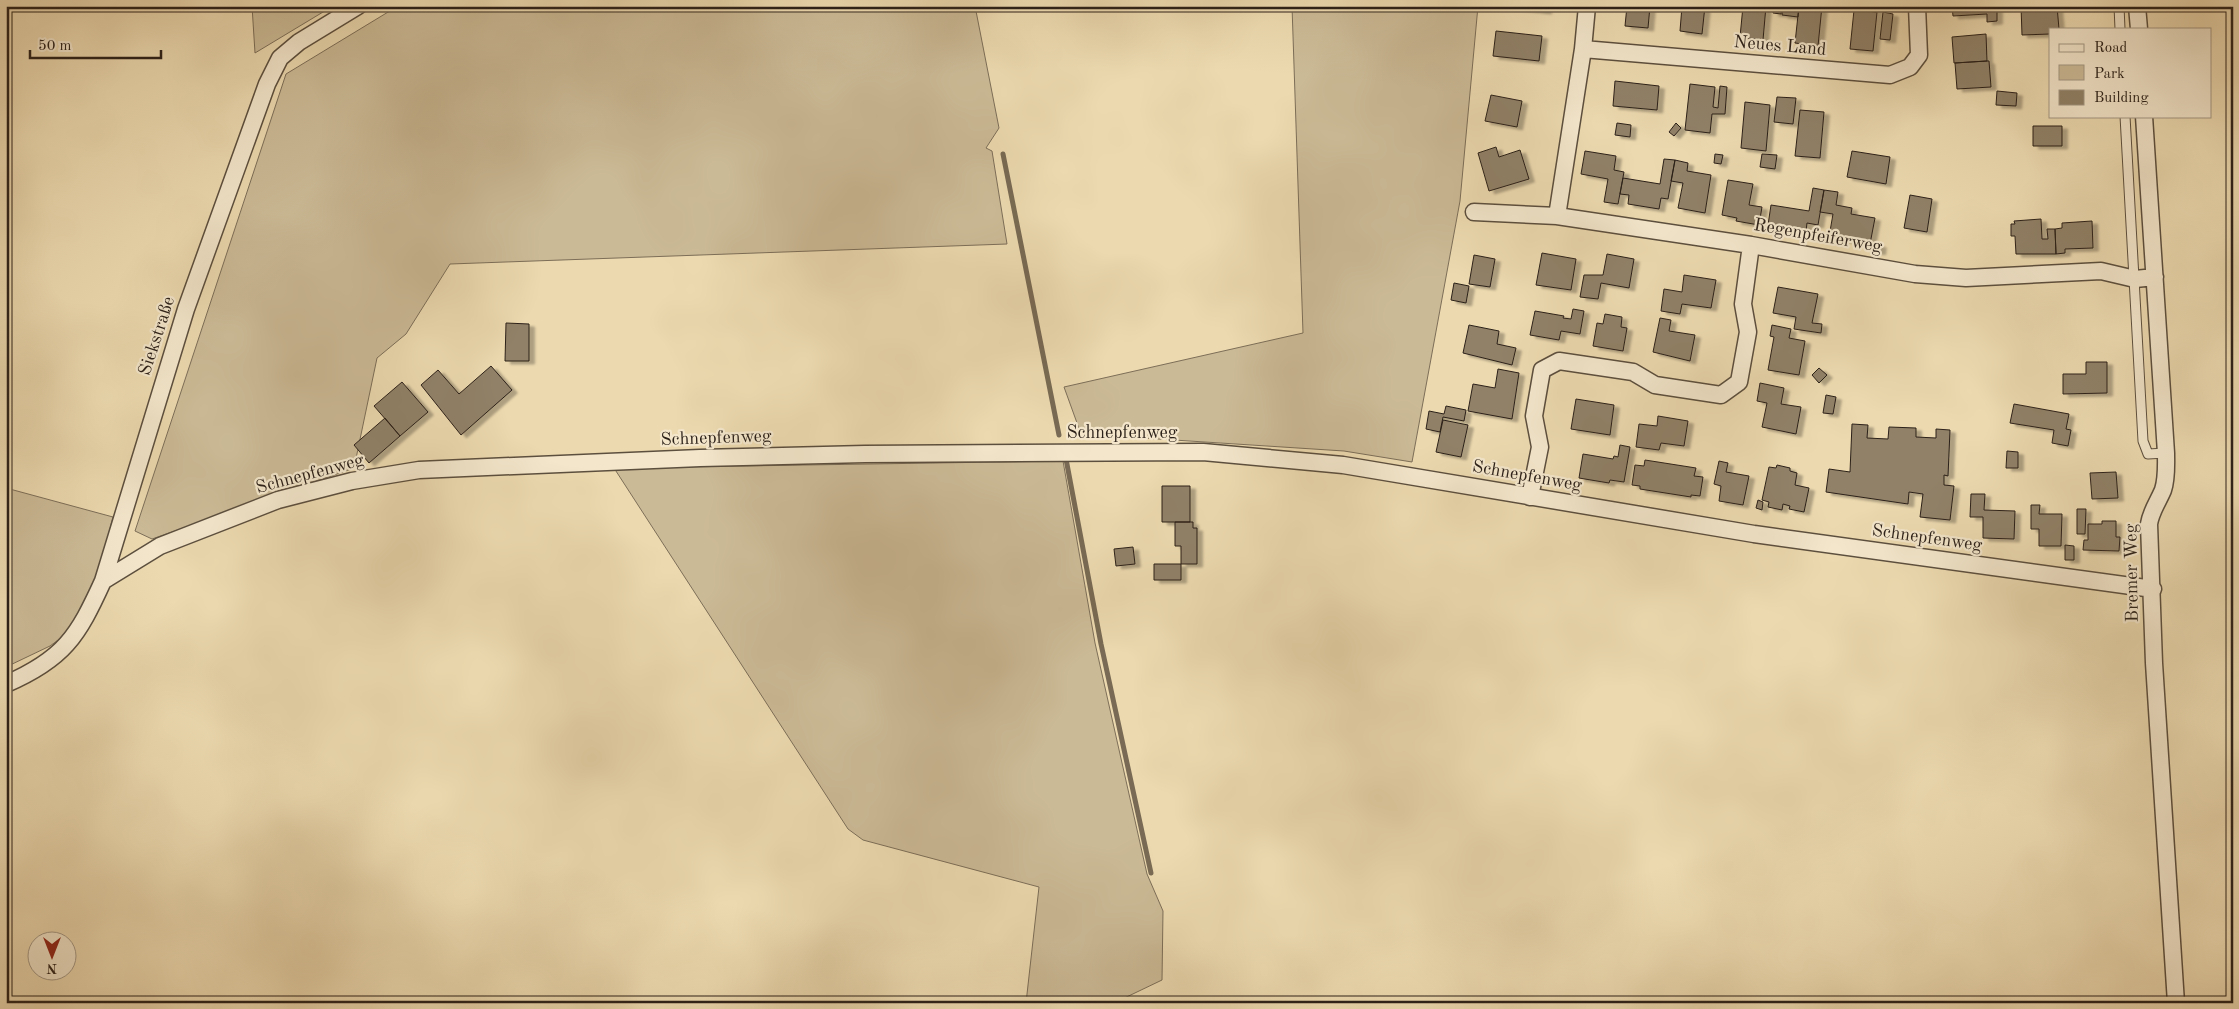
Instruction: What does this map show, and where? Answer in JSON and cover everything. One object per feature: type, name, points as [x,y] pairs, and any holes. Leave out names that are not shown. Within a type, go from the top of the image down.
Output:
[{"type":"street","name":"Siekstraße","points":[[6,684],[26,676],[68,645],[82,624],[103,582],[127,498],[186,310],[267,84],[280,58],[298,42],[358,6]]},
{"type":"street","points":[[1558,216],[1583,49],[1587,6]]},
{"type":"street","name":"Neues Land","points":[[1583,49],[1890,75],[1910,67],[1919,55],[1917,6]]},
{"type":"street","points":[[2137,6],[2139,28]]},
{"type":"street","name":"Bremer Weg","points":[[2144,118],[2166,453],[2166,478],[2150,516],[2149,524],[2153,589],[2154,663],[2176,1003]]},
{"type":"street","name":"Regenpfeiferweg","points":[[1474,212],[1558,216],[1751,245],[1924,274],[1966,278],[2101,271],[2135,279],[2155,278]]},
{"type":"street","points":[[1530,497],[1540,447],[1534,416],[1542,370],[1559,360],[1632,372],[1655,385],[1721,395],[1739,382],[1748,332],[1743,304],[1751,245]]},
{"type":"street","name":"Schnepfenweg","points":[[103,582],[160,546],[278,500],[352,481],[419,470],[846,454],[1203,452],[1342,465],[1754,534],[2153,589]]},
{"type":"lane","points":[[2119,6],[2120,28]]},
{"type":"lane","points":[[2125,118],[2144,441],[2148,454],[2166,453]]},
{"type":"green space","points":[[252,6],[333,6],[255,53]]},
{"type":"green space","points":[[398,6],[975,6],[999,128],[986,148],[992,151],[1007,244],[450,264],[406,334],[377,358],[354,468],[152,539],[135,531],[286,74]]},
{"type":"green space","points":[[1292,6],[1478,6],[1460,201],[1412,462],[1344,451],[1081,434],[1064,387],[1303,333]]},
{"type":"green space","points":[[1063,461],[1095,643],[1147,874],[1163,911],[1162,980],[1114,1003],[1026,1003],[1039,887],[863,840],[848,829],[614,468]]},
{"type":"green space","points":[[6,488],[113,517],[97,579],[69,632],[50,646],[6,667]]},
{"type":"building","points":[[1504,6],[1546,6],[1546,11]]},
{"type":"building","points":[[1627,6],[1650,6],[1648,28],[1625,26]]},
{"type":"building","points":[[1682,6],[1705,6],[1702,34],[1680,31]]},
{"type":"building","points":[[1743,6],[1766,6],[1763,40],[1740,37]]},
{"type":"building","points":[[1774,6],[1782,6],[1781,14],[1773,13]]},
{"type":"building","points":[[1783,6],[1799,6],[1798,17],[1782,15]]},
{"type":"building","points":[[1799,6],[1822,6],[1818,46],[1795,43]]},
{"type":"building","points":[[1854,6],[1877,8],[1877,12],[1854,10]]},
{"type":"building","points":[[1952,6],[1997,6],[1997,21],[1987,22],[1987,14],[1953,16]]},
{"type":"building","points":[[2021,6],[2057,6],[2059,28],[2049,28],[2049,34],[2022,35]]},
{"type":"building","points":[[1854,10],[1877,12],[1873,51],[1850,49]]},
{"type":"building","points":[[1883,12],[1893,14],[1890,40],[1880,39]]},
{"type":"building","points":[[1496,31],[1542,36],[1539,61],[1493,56]]},
{"type":"building","points":[[1986,34],[1987,61],[1954,63],[1952,37]]},
{"type":"building","points":[[1989,61],[1991,87],[1957,89],[1955,63]]},
{"type":"building","points":[[1615,81],[1659,86],[1657,110],[1613,106]]},
{"type":"building","points":[[1690,84],[1715,87],[1713,107],[1718,108],[1720,86],[1727,87],[1725,114],[1712,114],[1710,133],[1685,130]]},
{"type":"building","points":[[1997,91],[2017,93],[2016,106],[1996,105]]},
{"type":"building","points":[[1491,95],[1522,101],[1517,127],[1485,121]]},
{"type":"building","points":[[1777,97],[1796,98],[1793,124],[1774,122]]},
{"type":"building","points":[[1745,102],[1770,105],[1766,151],[1741,148]]},
{"type":"building","points":[[1800,110],[1824,112],[1820,158],[1795,156]]},
{"type":"building","points":[[1617,123],[1631,125],[1630,137],[1615,135]]},
{"type":"building","points":[[1676,123],[1681,128],[1674,136],[1669,132]]},
{"type":"building","points":[[2033,126],[2062,126],[2062,146],[2033,146]]},
{"type":"building","points":[[1496,147],[1499,157],[1520,150],[1529,179],[1489,191],[1478,153]]},
{"type":"building","points":[[1585,151],[1616,156],[1614,170],[1624,172],[1618,204],[1604,202],[1608,179],[1581,174]]},
{"type":"building","points":[[1852,151],[1890,157],[1886,184],[1847,177]]},
{"type":"building","points":[[1715,154],[1723,155],[1721,164],[1714,163]]},
{"type":"building","points":[[1762,154],[1777,155],[1775,169],[1760,167]]},
{"type":"building","points":[[1664,159],[1675,160],[1668,199],[1661,198],[1659,209],[1628,204],[1629,195],[1620,194],[1623,178],[1660,184]]},
{"type":"building","points":[[1675,160],[1688,163],[1687,171],[1711,175],[1705,213],[1678,208],[1683,183],[1671,181]]},
{"type":"building","points":[[1728,180],[1753,184],[1749,205],[1762,207],[1759,225],[1736,221],[1737,218],[1722,215]]},
{"type":"building","points":[[1813,188],[1824,190],[1818,225],[1807,223],[1806,231],[1768,225],[1771,205],[1809,211]]},
{"type":"building","points":[[1824,190],[1838,192],[1836,205],[1852,208],[1851,214],[1875,218],[1870,244],[1829,237],[1833,214],[1820,212]]},
{"type":"building","points":[[1910,195],[1932,199],[1927,232],[1904,228]]},
{"type":"building","points":[[2041,219],[2042,239],[2048,239],[2047,229],[2055,229],[2056,254],[2016,254],[2015,236],[2011,236],[2011,224],[2015,224],[2014,221]]},
{"type":"building","points":[[2092,221],[2093,248],[2065,249],[2065,253],[2056,254],[2055,229],[2062,228],[2062,223]]},
{"type":"building","points":[[1873,243],[1881,245],[1880,252],[1872,250]]},
{"type":"building","points":[[1542,253],[1576,259],[1571,290],[1536,285]]},
{"type":"building","points":[[1607,254],[1634,259],[1629,288],[1601,283],[1598,299],[1580,297],[1584,275],[1603,275]]},
{"type":"building","points":[[1474,255],[1495,259],[1490,287],[1469,284]]},
{"type":"building","points":[[1684,275],[1716,280],[1711,308],[1682,304],[1680,314],[1661,311],[1664,289],[1682,292]]},
{"type":"building","points":[[1454,283],[1469,286],[1466,303],[1451,300]]},
{"type":"building","points":[[1778,287],[1818,294],[1812,323],[1822,324],[1821,333],[1794,329],[1796,317],[1773,313]]},
{"type":"building","points":[[1573,309],[1584,311],[1580,334],[1561,331],[1559,340],[1530,335],[1535,311],[1571,319]]},
{"type":"building","points":[[1605,314],[1622,317],[1621,327],[1627,328],[1623,351],[1593,346],[1597,323],[1603,324]]},
{"type":"building","points":[[1660,318],[1671,320],[1669,331],[1695,335],[1690,361],[1653,352]]},
{"type":"building","points":[[506,323],[529,324],[529,361],[505,361]]},
{"type":"building","points":[[1469,325],[1499,331],[1497,344],[1516,348],[1512,365],[1463,353]]},
{"type":"building","points":[[1772,325],[1791,329],[1789,338],[1805,341],[1799,375],[1768,370],[1774,337],[1770,336]]},
{"type":"building","points":[[2086,362],[2107,362],[2107,393],[2063,394],[2063,374],[2086,374]]},
{"type":"building","points":[[491,366],[512,390],[461,435],[421,385],[438,370],[459,394]]},
{"type":"building","points":[[1819,368],[1827,375],[1819,383],[1812,375]]},
{"type":"building","points":[[1498,369],[1519,373],[1512,419],[1468,411],[1473,384],[1495,388]]},
{"type":"building","points":[[402,382],[428,412],[400,436],[374,406]]},
{"type":"building","points":[[1760,383],[1784,388],[1781,404],[1801,407],[1796,434],[1762,427],[1767,403],[1757,401]]},
{"type":"building","points":[[1826,395],[1836,397],[1833,414],[1823,413]]},
{"type":"building","points":[[1576,399],[1614,405],[1610,435],[1571,429]]},
{"type":"building","points":[[2014,404],[2069,414],[2066,429],[2071,430],[2068,446],[2052,443],[2054,430],[2010,423]]},
{"type":"building","points":[[1446,406],[1466,410],[1464,421],[1443,417],[1440,432],[1426,429],[1429,411],[1444,414]]},
{"type":"building","points":[[1658,416],[1688,421],[1684,446],[1661,443],[1659,450],[1636,447],[1639,424],[1657,426]]},
{"type":"building","points":[[385,418],[400,436],[369,463],[354,445]]},
{"type":"building","points":[[1443,420],[1468,425],[1461,457],[1436,452]]},
{"type":"building","points":[[1852,424],[1868,425],[1867,438],[1888,439],[1889,427],[1916,428],[1916,437],[1936,438],[1936,429],[1950,430],[1948,476],[1944,475],[1944,485],[1954,486],[1950,520],[1920,517],[1923,494],[1909,492],[1908,504],[1826,492],[1829,469],[1850,472]]},
{"type":"building","points":[[1620,445],[1630,447],[1624,482],[1610,480],[1609,483],[1579,478],[1583,454],[1613,459],[1614,456],[1618,457]]},
{"type":"building","points":[[2007,451],[2018,452],[2018,468],[2006,468]]},
{"type":"building","points":[[1645,460],[1696,468],[1694,476],[1703,477],[1700,496],[1691,495],[1691,497],[1640,489],[1640,486],[1632,485],[1635,465],[1644,466]]},
{"type":"building","points":[[1719,461],[1728,463],[1726,472],[1749,476],[1743,505],[1719,501],[1721,486],[1714,484]]},
{"type":"building","points":[[1777,465],[1790,468],[1790,471],[1797,473],[1795,485],[1809,488],[1804,512],[1789,509],[1790,506],[1783,504],[1782,510],[1768,507],[1769,502],[1762,500],[1769,467],[1776,468]]},
{"type":"building","points":[[2116,472],[2118,498],[2092,499],[2090,473]]},
{"type":"building","points":[[1162,486],[1190,486],[1190,522],[1162,522]]},
{"type":"building","points":[[1971,494],[1985,494],[1984,510],[2015,511],[2014,539],[1983,538],[1983,517],[1970,517]]},
{"type":"building","points":[[1758,500],[1763,502],[1762,510],[1756,508]]},
{"type":"building","points":[[2031,505],[2040,505],[2039,514],[2062,514],[2061,546],[2039,546],[2039,529],[2031,529]]},
{"type":"building","points":[[2077,509],[2086,509],[2085,534],[2077,534]]},
{"type":"building","points":[[2102,521],[2116,521],[2116,537],[2120,537],[2119,551],[2083,550],[2084,540],[2088,540],[2088,524],[2102,524]]},
{"type":"building","points":[[1175,522],[1193,522],[1193,528],[1197,528],[1197,564],[1181,564],[1181,546],[1175,546]]},
{"type":"building","points":[[2065,545],[2074,546],[2074,560],[2065,560]]},
{"type":"building","points":[[1133,547],[1135,564],[1116,566],[1114,549]]},
{"type":"building","points":[[1154,564],[1181,564],[1181,580],[1154,580]]},
{"type":"waterway","points":[[1003,154],[1059,435]]},
{"type":"waterway","points":[[1066,459],[1101,644],[1151,873]]}]
